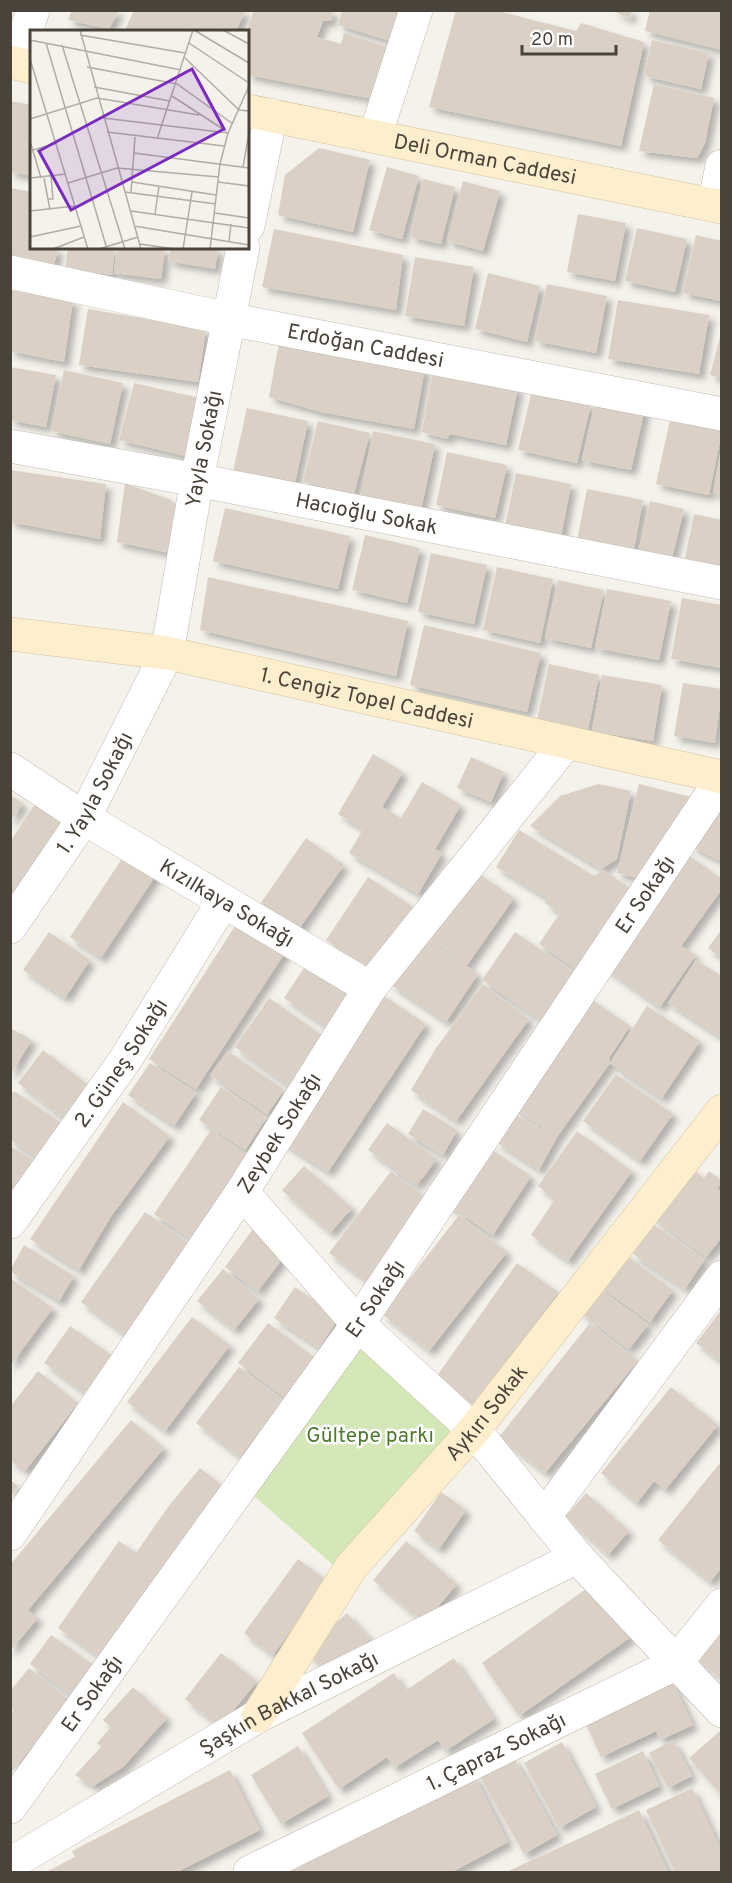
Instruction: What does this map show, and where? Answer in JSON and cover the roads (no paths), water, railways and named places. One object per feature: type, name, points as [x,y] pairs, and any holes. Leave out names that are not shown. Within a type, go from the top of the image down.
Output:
[{"type":"street","points":[[19,64],[33,10]]},
{"type":"street","points":[[375,136],[416,10]]},
{"type":"street","points":[[249,216],[259,113]]},
{"type":"street","name":"Deli Orman Caddesi","points":[[259,113],[718,206]]},
{"type":"street","points":[[718,206],[722,166]]},
{"type":"street","name":"Yayla Sokağı","points":[[167,653],[197,480],[243,249]]},
{"type":"street","name":"Erdoğan Caddesi","points":[[10,272],[228,319],[722,414]]},
{"type":"street","name":"Hacıoğlu Sokak","points":[[10,446],[197,480],[722,583]]},
{"type":"street","name":"1. Cengiz Topel Caddesi","points":[[10,634],[167,653],[722,778]]},
{"type":"street","name":"1. Yayla Sokağı","points":[[10,927],[84,818],[167,653]]},
{"type":"street","name":"Zeybek Sokağı","points":[[10,1534],[242,1192],[370,988],[565,744]]},
{"type":"street","name":"Kızılkaya Sokağı","points":[[10,769],[84,818],[370,988]]},
{"type":"street","name":"Er Sokağı","points":[[10,1807],[358,1324],[722,778]]},
{"type":"street","name":"2. Güneş Sokağı","points":[[10,1222],[125,1060],[223,902]]},
{"type":"street","name":"Aykırı Sokak","points":[[258,1716],[351,1567],[474,1430],[722,1111]]},
{"type":"street","points":[[242,1192],[358,1324],[474,1430],[577,1557],[675,1664],[722,1711]]},
{"type":"street","points":[[544,1517],[722,1277]]},
{"type":"street","name":"Şaşkın Bakkal Sokağı","points":[[10,1864],[258,1716],[577,1557]]},
{"type":"street","name":"1. Çapraz Sokağı","points":[[250,1872],[675,1664],[722,1605]]},
{"type":"park label","name":"Gültepe parkı","points":[[370,1435]]}]
